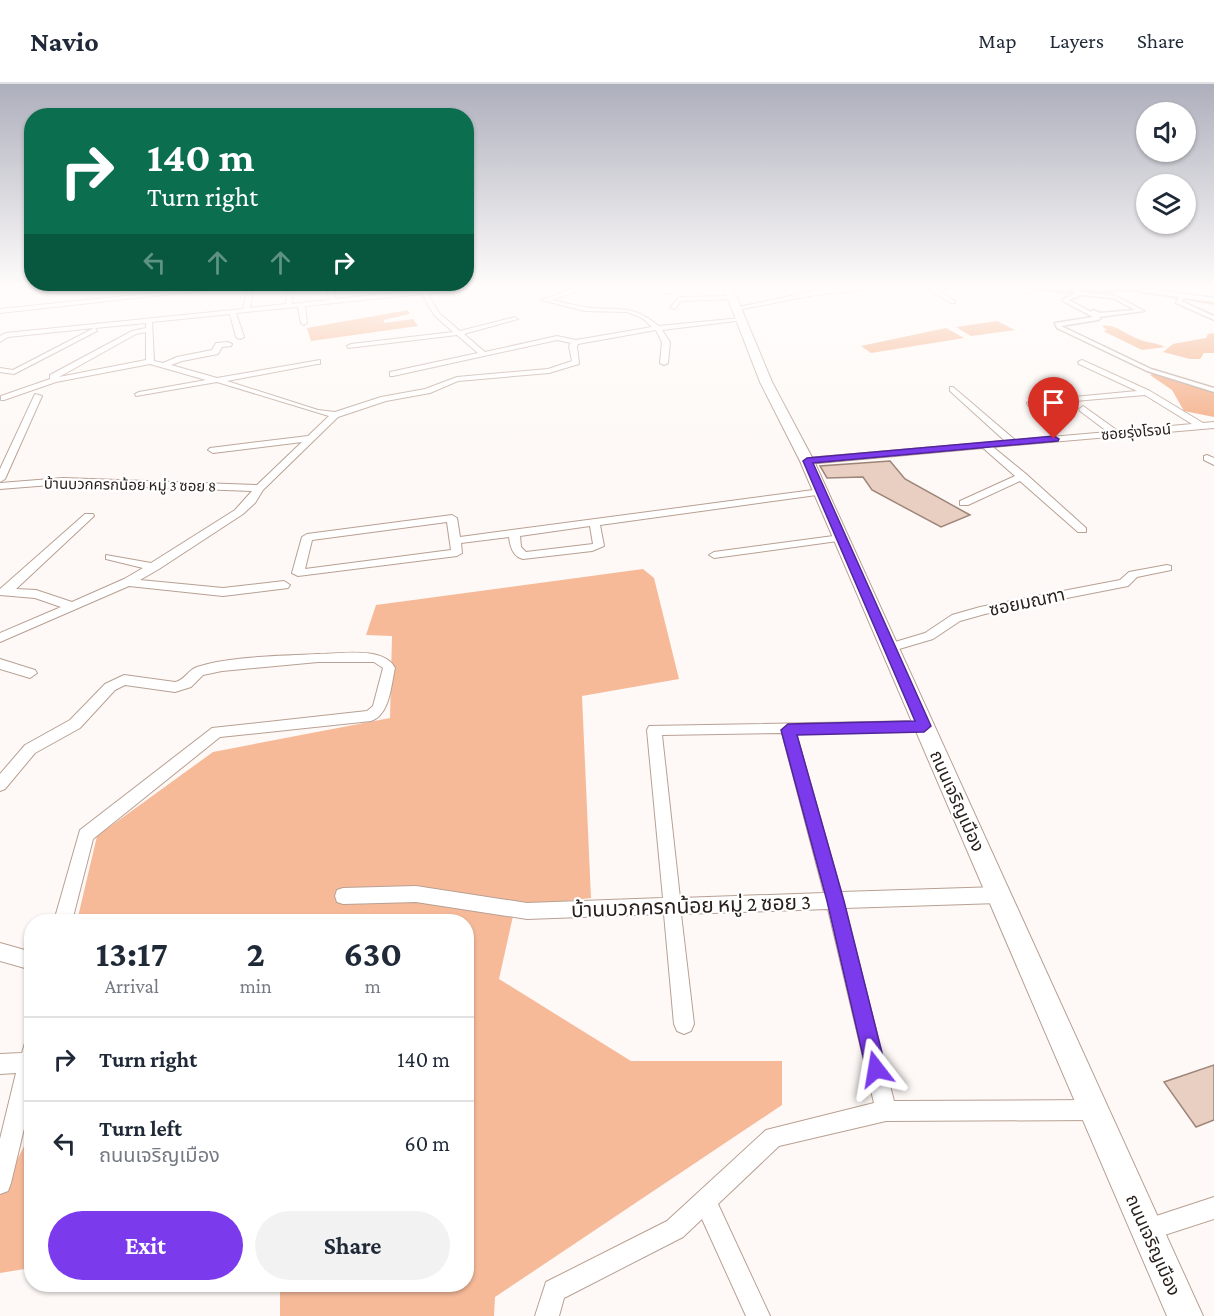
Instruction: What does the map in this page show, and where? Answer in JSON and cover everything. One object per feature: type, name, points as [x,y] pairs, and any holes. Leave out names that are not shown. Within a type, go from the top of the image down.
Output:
[{"type":"main road","name":"ถนนเจริญเมือง","points":[[751,343],[766,382],[821,492],[1185,1316]]},
{"type":"street","points":[[0,370],[50,343]]},
{"type":"street","points":[[0,370],[14,372],[69,343]]},
{"type":"street","points":[[57,379],[53,377],[113,343]]},
{"type":"street","points":[[149,343],[150,362]]},
{"type":"street","points":[[351,346],[372,343]]},
{"type":"street","points":[[471,343],[483,354]]},
{"type":"street","points":[[393,374],[532,343]]},
{"type":"street","points":[[0,638],[128,582],[239,512],[260,488],[335,415],[384,399],[427,391],[474,376],[549,371],[570,365],[576,362],[573,346],[575,343]]},
{"type":"street","points":[[663,363],[667,347],[665,343]]},
{"type":"street","points":[[1094,343],[1149,370],[1214,390]]},
{"type":"street","points":[[163,366],[180,359],[215,352],[219,345],[228,344]]},
{"type":"street","points":[[4,398],[57,379],[150,362],[217,380],[317,412],[335,415]]},
{"type":"street","points":[[139,394],[317,362]]},
{"type":"street","points":[[1082,362],[1147,393],[1201,426]]},
{"type":"street","points":[[953,389],[1013,443]]},
{"type":"street","points":[[1031,403],[1147,393]]},
{"type":"street","points":[[0,479],[38,396]]},
{"type":"street","points":[[1083,409],[1117,434]]},
{"type":"street","name":"ซอยรุ่งโรจน์","points":[[807,461],[1214,425]]},
{"type":"street","points":[[213,450],[312,438]]},
{"type":"street","points":[[985,445],[1008,468],[1023,476],[1082,530]]},
{"type":"street","points":[[964,503],[1023,476]]},
{"type":"street","name":"บ้านบวกครกน้อย หมู่ 3 ซอย 8","points":[[0,486],[63,481],[260,488]]},
{"type":"street","points":[[455,541],[821,492]]},
{"type":"street","points":[[3,592],[89,516]]},
{"type":"street","points":[[452,518],[455,541],[457,553],[298,573],[307,537],[452,518]]},
{"type":"street","points":[[514,532],[516,548],[523,556],[592,548],[599,546],[600,542],[594,521]]},
{"type":"street","points":[[714,555],[841,538]]},
{"type":"street","points":[[110,557],[155,567]]},
{"type":"street","name":"ซอยมณฑา","points":[[889,648],[929,636],[956,618],[1037,598],[1124,583],[1133,574],[1167,568]]},
{"type":"street","points":[[128,582],[223,592],[284,585]]},
{"type":"street","points":[[3,592],[36,594],[72,606]]},
{"type":"street","points":[[0,785],[30,749],[75,724],[110,687],[124,680],[176,687],[186,684],[204,669],[318,658],[380,659],[388,668],[379,708],[371,716],[217,732],[86,835],[65,914]]},
{"type":"street","points":[[0,664],[30,673]]},
{"type":"street","points":[[684,1024],[654,730],[788,730],[924,726]]},
{"type":"street","points":[[788,730],[835,901],[886,1111]]},
{"type":"street","name":"บ้านบวกครกน้อย หมู่ 2 ซอย 3","points":[[343,896],[416,894],[527,911],[998,896]]},
{"type":"street","points":[[0,952],[24,959]]},
{"type":"street","points":[[0,1064],[24,1058]]},
{"type":"street","points":[[0,1183],[24,1081]]},
{"type":"street","points":[[547,1316],[554,1290],[675,1229],[773,1137],[886,1111],[1095,1110]]},
{"type":"street","points":[[705,1200],[758,1316]]},
{"type":"street","points":[[1146,1230],[1214,1208]]},
{"type":"shaded area","points":[[873,343],[930,343],[871,353],[861,346]]},
{"type":"shaded area","points":[[1129,343],[1156,343],[1165,347],[1142,350]]},
{"type":"shaded area","points":[[1214,343],[1214,353],[1204,353],[1200,359],[1190,359],[1163,352],[1173,344]]},
{"type":"shaded area","points":[[1150,375],[1214,392],[1214,417],[1184,411],[1172,390]]},
{"type":"shaded area","points":[[643,569],[654,578],[679,679],[582,696],[591,898],[515,907],[499,979],[631,1061],[782,1061],[782,1105],[495,1297],[494,1316],[280,1316],[280,1292],[474,1292],[474,914],[79,914],[97,836],[213,752],[390,718],[392,636],[366,635],[376,605]]},
{"type":"shaded area","points":[[24,1146],[24,1269],[0,1273],[0,1194]]},
{"type":"building","points":[[890,461],[905,479],[970,515],[941,527],[872,490],[863,477],[827,478],[820,466]]},
{"type":"building","points":[[1214,1065],[1214,1120],[1196,1127],[1164,1082]]},
{"type":"route","points":[[876,1069],[835,901],[788,730],[924,726],[807,461],[1054,439]]}]
